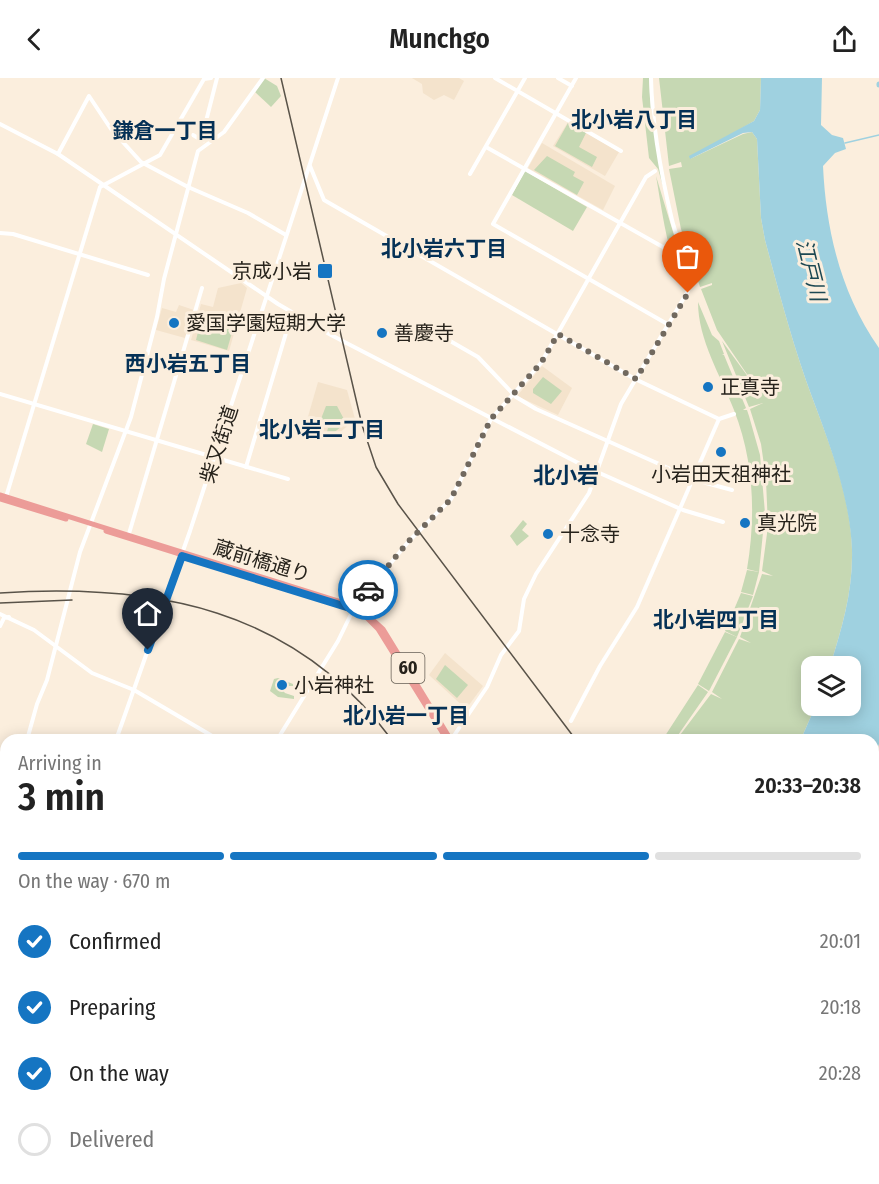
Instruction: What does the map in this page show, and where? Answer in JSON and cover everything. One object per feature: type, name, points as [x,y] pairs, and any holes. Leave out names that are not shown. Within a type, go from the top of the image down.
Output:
[{"type":"main road","name":"蔵前橋通り","points":[[3,498],[354,607],[374,618],[383,628],[445,734]]},
{"type":"street","points":[[3,498],[102,184],[161,154],[204,79],[211,78]]},
{"type":"street","points":[[201,141],[217,78]]},
{"type":"street","points":[[29,734],[89,524],[127,432],[157,317],[164,279],[200,149],[224,132],[262,78]]},
{"type":"street","name":"柴又街道","points":[[118,734],[182,554],[338,78]]},
{"type":"street","points":[[495,78],[621,151]]},
{"type":"street","points":[[470,174],[525,78]]},
{"type":"street","points":[[558,78],[572,86]]},
{"type":"street","points":[[576,78],[493,224],[669,325]]},
{"type":"street","points":[[453,734],[487,687],[501,655],[519,631],[523,601],[530,586],[585,500],[606,441],[636,379],[686,299],[689,282],[668,198],[655,127],[651,78]]},
{"type":"street","points":[[58,154],[89,96],[111,129],[143,163],[188,187],[249,213],[286,235]]},
{"type":"street","points":[[0,124],[58,154],[292,313],[596,472],[680,509],[723,522]]},
{"type":"street","points":[[194,135],[208,144]]},
{"type":"street","points":[[486,147],[670,251]]},
{"type":"street","points":[[309,165],[323,199],[636,379],[719,419],[734,414]]},
{"type":"street","points":[[281,734],[339,641],[354,607],[409,541],[451,499],[492,418],[541,363],[646,177],[655,171]]},
{"type":"street","points":[[0,233],[13,234],[148,275]]},
{"type":"street","points":[[128,536],[202,288]]},
{"type":"street","points":[[246,467],[292,313]]},
{"type":"street","points":[[431,330],[478,357],[514,395],[536,409],[693,479],[732,490]]},
{"type":"street","points":[[0,393],[288,479]]},
{"type":"street","points":[[571,721],[600,666],[637,606],[719,419]]},
{"type":"street","points":[[0,614],[56,644],[92,673],[134,690],[209,734]]},
{"type":"street","points":[[0,626],[4,618],[9,617]]},
{"type":"shaded area","points":[[412,78],[459,78],[464,81],[454,100],[444,95],[434,100],[423,93],[422,84]]},
{"type":"shaded area","points":[[568,122],[619,152],[605,176],[553,146]]},
{"type":"shaded area","points":[[542,143],[615,186],[603,210],[528,168]]},
{"type":"shaded area","points":[[241,283],[247,288],[229,351],[191,340],[201,304],[213,307],[218,288]]},
{"type":"shaded area","name":"愛国学園短期大学","points":[[179,305],[194,310],[185,338],[156,330],[162,308],[176,312]]},
{"type":"shaded area","points":[[542,366],[572,388],[558,415],[517,396]]},
{"type":"shaded area","points":[[318,382],[347,390],[355,419],[335,437],[305,427]]},
{"type":"shaded area","points":[[445,653],[483,686],[466,709],[429,675]]},
{"type":"green space","points":[[264,78],[277,86],[281,96],[271,107],[255,92]]},
{"type":"green space","points":[[643,78],[649,78],[651,110],[665,193],[658,169],[649,158],[642,97]]},
{"type":"green space","points":[[659,78],[761,78],[760,110],[754,121],[690,159],[743,134],[752,132],[757,139],[761,218],[765,240],[792,339],[832,453],[848,511],[852,550],[851,580],[833,656],[801,656],[801,716],[811,716],[803,734],[681,734],[711,694],[722,699],[712,692],[739,639],[751,643],[740,637],[762,574],[773,576],[762,571],[768,526],[766,481],[778,479],[766,479],[761,444],[750,409],[763,403],[749,407],[722,341],[757,389],[717,330],[701,289],[712,283],[700,287],[681,229],[669,169],[682,167],[681,162],[669,166]]},
{"type":"green space","points":[[568,123],[586,133],[579,147],[597,157],[592,167],[555,146]]},
{"type":"green space","points":[[547,156],[575,172],[573,176],[584,182],[577,195],[534,170]]},
{"type":"green space","points":[[525,171],[587,207],[573,231],[512,195]]},
{"type":"green space","points":[[656,176],[687,278],[686,291],[670,249]]},
{"type":"green space","points":[[698,302],[712,335],[719,341],[724,354],[722,355],[724,355],[746,408],[743,410],[747,410],[760,455],[765,513],[759,572],[747,569],[752,509],[746,449],[734,410],[706,344]]},
{"type":"green space","points":[[201,320],[233,329],[227,350],[196,340]]},
{"type":"green space","points":[[543,377],[562,391],[551,404],[533,393],[533,389]]},
{"type":"green space","points":[[326,406],[337,406],[346,423],[332,434],[327,432],[328,428],[319,424]]},
{"type":"green space","points":[[93,424],[109,429],[102,452],[86,444]]},
{"type":"green space","points":[[523,520],[527,524],[522,530],[529,536],[517,546],[510,536]]},
{"type":"green space","points":[[747,570],[759,572],[753,595],[741,592]]},
{"type":"green space","points":[[741,593],[753,596],[737,637],[725,631]]},
{"type":"green space","points":[[725,632],[737,637],[709,691],[698,684]]},
{"type":"green space","points":[[445,665],[468,685],[457,698],[436,679]]},
{"type":"green space","points":[[278,678],[293,684],[293,686],[286,686],[281,683],[279,686],[285,693],[294,696],[294,699],[278,697],[270,691],[274,679]]},
{"type":"green space","points":[[698,685],[708,692],[679,734],[666,734]]},
{"type":"water","name":"江戸川","points":[[761,78],[822,78],[821,125],[832,135],[843,138],[846,149],[835,153],[823,166],[832,238],[845,284],[879,348],[879,734],[803,734],[811,716],[861,716],[861,656],[833,656],[849,595],[852,565],[847,511],[838,472],[799,358],[765,240],[761,218],[757,139],[752,132],[743,133],[690,159],[689,156],[754,121],[760,110]]},
{"type":"waterway","points":[[845,143],[879,135]]},
{"type":"railway","points":[[281,78],[362,425],[376,467],[398,504],[571,734]]},
{"type":"railway","points":[[0,593],[57,591],[113,593],[166,600],[217,613],[266,633],[311,660],[353,695],[387,734]]},
{"type":"railway","points":[[0,603],[72,600]]},
{"type":"way so far","points":[[368,590],[409,541],[451,499],[491,419],[541,363],[558,334],[636,379],[688,293]]},
{"type":"place","name":"京成小岩","points":[[325,271]]},
{"type":"place","name":"愛国学園短期大学","points":[[174,323]]},
{"type":"place","name":"善慶寺","points":[[382,333]]},
{"type":"place","name":"正真寺","points":[[708,387]]},
{"type":"place","name":"小岩田天祖神社","points":[[721,452]]},
{"type":"place","name":"真光院","points":[[745,523]]},
{"type":"place","name":"十念寺","points":[[548,534]]},
{"type":"place","name":"小岩神社","points":[[282,685]]},
{"type":"district","name":"北小岩八丁目","points":[[634,120]]},
{"type":"district","name":"鎌倉一丁目","points":[[165,131]]},
{"type":"district","name":"北小岩六丁目","points":[[444,249]]},
{"type":"district","name":"西小岩五丁目","points":[[188,364]]},
{"type":"district","name":"北小岩二丁目","points":[[322,430]]},
{"type":"district","name":"北小岩","points":[[566,475]]},
{"type":"district","name":"北小岩四丁目","points":[[716,620]]},
{"type":"district","name":"北小岩一丁目","points":[[406,716]]},
{"type":"route","points":[[148,650],[182,556],[353,609],[368,590]]}]
